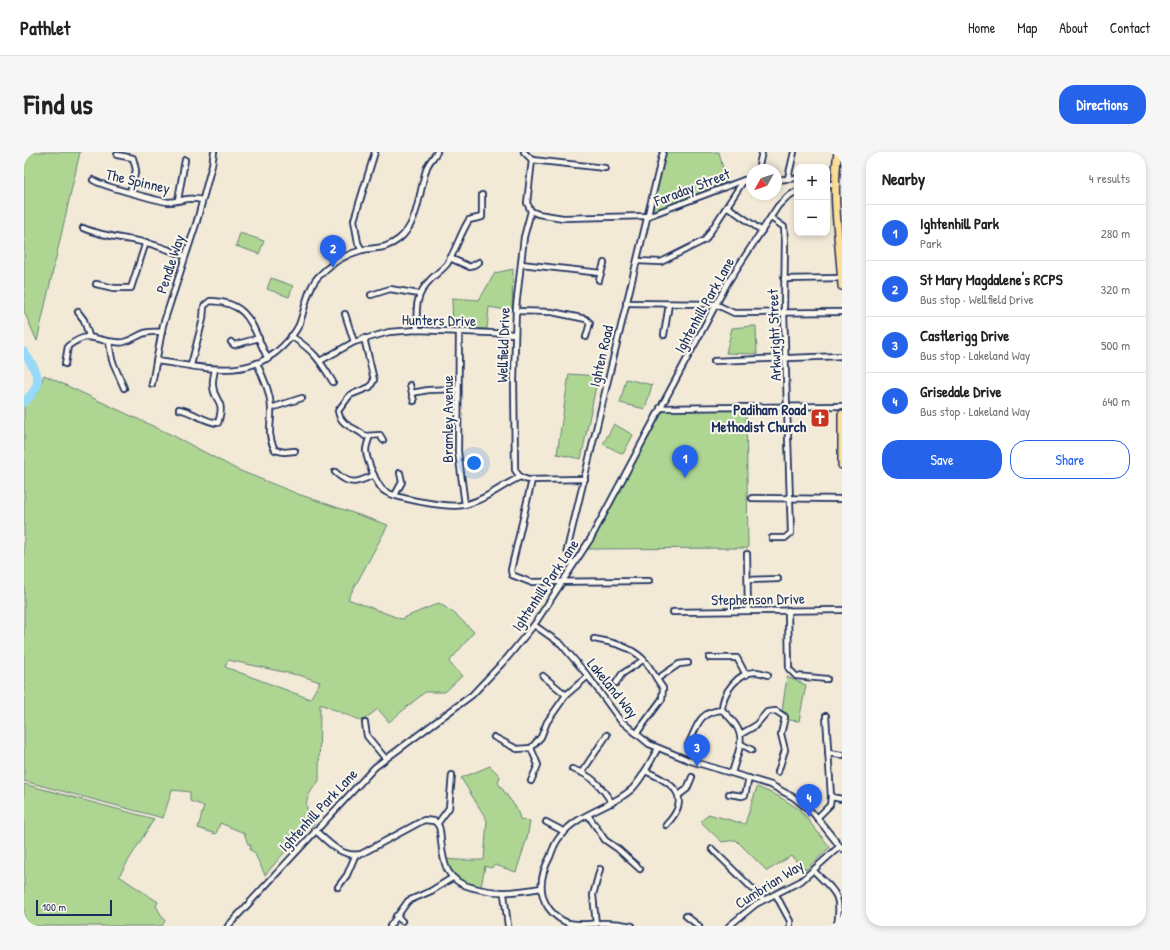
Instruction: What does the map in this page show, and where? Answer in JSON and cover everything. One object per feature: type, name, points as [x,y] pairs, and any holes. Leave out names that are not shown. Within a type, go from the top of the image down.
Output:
[{"type":"main road","points":[[838,152],[831,184],[838,210],[842,286]]},
{"type":"main road","points":[[842,414],[842,465]]},
{"type":"street","name":"Pendle Way","points":[[152,384],[162,332],[197,221],[214,152]]},
{"type":"street","points":[[362,250],[358,243],[354,220],[375,152]]},
{"type":"street","points":[[156,361],[214,369],[245,368],[268,359],[277,352],[299,325],[316,280],[328,267],[338,260],[362,250],[374,250],[388,246],[405,233],[410,226],[427,165],[437,152]]},
{"type":"street","points":[[524,152],[532,160],[605,168]]},
{"type":"street","name":"Ighten Road","points":[[573,565],[567,550],[648,216],[662,152]]},
{"type":"street","points":[[759,164],[762,152]]},
{"type":"street","points":[[788,178],[794,152]]},
{"type":"street","points":[[117,155],[133,158],[136,170],[130,192]]},
{"type":"street","points":[[178,200],[185,160]]},
{"type":"street","name":"Wellfield Drive","points":[[520,477],[515,470],[514,456],[515,334],[524,237],[531,211],[527,203],[532,160]]},
{"type":"street","points":[[782,179],[794,178]]},
{"type":"street","name":"The Spinney","points":[[93,180],[108,188],[167,202],[193,198],[202,200]]},
{"type":"street","points":[[637,261],[660,262],[705,240],[728,207],[744,180]]},
{"type":"street","name":"Faraday Street","points":[[531,211],[538,214],[563,218],[648,216],[744,180]]},
{"type":"street","name":"Ightenhill Park Lane","points":[[228,926],[315,830],[385,758],[472,695],[507,658],[534,625],[591,538],[728,282],[771,218],[787,197],[794,193]]},
{"type":"street","points":[[418,330],[416,311],[419,294],[446,264],[450,258],[460,232],[469,220],[482,218],[482,195]]},
{"type":"street","points":[[728,207],[762,231]]},
{"type":"street","name":"Arkwright Street","points":[[771,218],[784,227],[785,241],[784,312],[787,358],[791,533],[785,538],[772,538]]},
{"type":"street","points":[[83,228],[98,235],[120,237],[147,243],[185,256]]},
{"type":"street","points":[[96,284],[114,288],[131,288],[147,243]]},
{"type":"street","points":[[450,258],[470,267],[479,262]]},
{"type":"street","points":[[599,280],[604,263]]},
{"type":"street","points":[[521,264],[601,273]]},
{"type":"street","points":[[784,279],[842,277]]},
{"type":"street","points":[[371,295],[390,290],[419,294]]},
{"type":"street","points":[[191,365],[203,319],[204,306],[210,301],[222,301],[243,312],[254,326],[268,359]]},
{"type":"street","points":[[626,303],[715,304],[734,313],[842,312]]},
{"type":"street","points":[[664,335],[669,304]]},
{"type":"street","points":[[516,311],[552,312],[586,319],[590,323],[586,337]]},
{"type":"street","points":[[78,312],[84,320],[89,336]]},
{"type":"street","points":[[345,314],[354,342]]},
{"type":"street","points":[[64,364],[68,346],[80,338],[89,336],[109,342],[123,343],[148,330],[162,332]]},
{"type":"street","name":"Hunters Drive","points":[[320,361],[354,342],[389,332],[418,330],[459,333],[515,334]]},
{"type":"street","name":"Bramley Avenue","points":[[459,333],[458,452],[465,505]]},
{"type":"street","points":[[291,336],[310,348],[333,382]]},
{"type":"street","points":[[231,342],[234,345],[259,338]]},
{"type":"street","points":[[364,338],[374,380],[370,387],[350,395],[338,411],[339,419],[345,425],[355,428],[365,436],[380,435],[383,440]]},
{"type":"street","points":[[109,342],[112,360],[124,388]]},
{"type":"street","points":[[714,361],[842,356]]},
{"type":"street","points":[[257,363],[268,391],[271,408],[269,439],[275,450],[284,452],[295,451]]},
{"type":"street","points":[[179,410],[189,411],[210,423],[218,423],[221,413],[221,403],[213,386],[214,369]]},
{"type":"street","points":[[410,385],[414,401]]},
{"type":"street","points":[[412,394],[428,390],[458,389]]},
{"type":"street","points":[[271,408],[302,398]]},
{"type":"street","points":[[660,408],[842,406]]},
{"type":"street","points":[[370,436],[366,451],[370,466],[383,490],[395,495],[425,503],[454,507],[465,505],[476,501],[520,477],[532,480],[585,479]]},
{"type":"street","points":[[335,472],[345,481],[355,482],[374,475]]},
{"type":"street","points":[[395,495],[402,482],[400,473]]},
{"type":"street","points":[[532,480],[512,570],[513,576],[527,582],[649,580]]},
{"type":"street","points":[[752,498],[842,499]]},
{"type":"street","points":[[747,554],[748,611]]},
{"type":"street","points":[[748,580],[778,579]]},
{"type":"street","points":[[788,610],[789,669],[796,676],[827,679]]},
{"type":"street","name":"Stephenson Drive","points":[[674,612],[842,610]]},
{"type":"street","name":"Lakeland Way","points":[[534,625],[561,644],[588,676],[620,720],[636,734],[658,748],[691,761],[771,785],[793,796],[818,818],[841,848]]},
{"type":"street","points":[[594,639],[612,642],[632,651],[643,660],[663,688],[662,699],[636,734]]},
{"type":"street","points":[[709,658],[737,658],[746,675]]},
{"type":"street","points":[[616,683],[622,674],[643,660]]},
{"type":"street","points":[[657,679],[679,664],[688,663]]},
{"type":"street","points":[[722,710],[725,693],[738,678],[755,672],[768,675]]},
{"type":"street","points":[[543,676],[566,695]]},
{"type":"street","points":[[494,737],[517,749],[531,748],[541,737],[547,722],[566,695],[588,676]]},
{"type":"street","points":[[688,745],[703,716],[713,711],[722,710],[732,718],[740,734],[741,744],[732,773]]},
{"type":"street","points":[[740,734],[755,726],[767,712],[776,711],[784,717],[781,734],[785,750],[778,772]]},
{"type":"street","points":[[818,818],[830,805],[831,797],[826,716]]},
{"type":"street","points":[[365,722],[367,736],[385,758]]},
{"type":"street","points":[[582,772],[607,735]]},
{"type":"street","points":[[741,744],[752,750]]},
{"type":"street","points":[[531,748],[538,765],[531,781]]},
{"type":"street","points":[[632,926],[617,923],[575,925],[556,916],[545,903],[541,888],[544,868],[559,838],[575,822],[612,803],[632,788],[645,771],[658,748]]},
{"type":"street","points":[[828,753],[842,755]]},
{"type":"street","points":[[572,769],[582,772],[594,779],[612,803]]},
{"type":"street","points":[[645,771],[658,777],[671,786],[679,795],[680,806],[675,816],[666,825]]},
{"type":"street","points":[[452,774],[450,804],[438,823],[444,862],[452,878],[468,887],[489,893],[504,894],[541,888]]},
{"type":"street","points":[[679,795],[687,789],[692,777]]},
{"type":"street","points":[[729,794],[745,795],[749,778]]},
{"type":"street","points":[[831,797],[842,799]]},
{"type":"street","points":[[588,815],[604,840],[624,853],[640,869]]},
{"type":"street","points":[[315,830],[331,845],[343,853],[355,856],[424,820],[438,823]]},
{"type":"street","points":[[546,822],[565,832]]},
{"type":"street","name":"Cumbrian Way","points":[[729,926],[763,899],[776,895],[794,886],[841,848]]},
{"type":"street","points":[[712,849],[763,899]]},
{"type":"street","points":[[338,887],[347,875],[355,856]]},
{"type":"street","points":[[596,924],[593,895],[595,875],[600,870]]},
{"type":"street","points":[[814,871],[829,886],[838,900],[840,907],[837,926]]},
{"type":"street","points":[[390,926],[408,901],[432,891],[452,878]]},
{"type":"street","points":[[504,894],[509,924]]},
{"type":"street","points":[[776,895],[790,920],[790,926]]},
{"type":"street","points":[[396,916],[402,921]]},
{"type":"street","points":[[686,916],[698,926]]},
{"type":"green space","points":[[24,152],[80,152],[37,341],[24,311]]},
{"type":"green space","points":[[666,152],[719,152],[726,182],[652,212]]},
{"type":"green space","points":[[240,233],[264,241],[259,254],[236,246]]},
{"type":"green space","points":[[513,269],[512,311],[489,307],[487,329],[453,328],[452,298],[479,300],[495,273]]},
{"type":"green space","points":[[271,278],[293,286],[289,297],[267,289]]},
{"type":"green space","points":[[756,326],[757,354],[726,353],[732,328]]},
{"type":"green space","points":[[569,374],[598,376],[581,459],[557,454]]},
{"type":"green space","points":[[44,375],[174,436],[238,470],[298,494],[388,525],[348,599],[401,619],[439,603],[455,614],[474,632],[449,662],[462,676],[445,692],[425,692],[389,722],[378,709],[362,721],[320,704],[319,781],[308,796],[307,801],[308,811],[315,823],[283,854],[265,875],[254,852],[250,850],[251,845],[248,844],[244,833],[220,823],[216,834],[198,828],[204,806],[190,801],[190,792],[172,790],[163,818],[24,781],[24,405],[38,393]],"holes":[[[228,660],[302,676],[320,682],[310,699],[225,667]]]},
{"type":"green space","points":[[626,379],[652,385],[645,409],[620,403]]},
{"type":"green space","points":[[746,407],[748,548],[585,549],[660,408]]},
{"type":"green space","points":[[614,424],[633,435],[623,454],[603,444]]},
{"type":"green space","points":[[787,677],[806,685],[799,721],[788,720],[787,713],[782,711]]},
{"type":"green space","points":[[490,766],[500,776],[498,783],[517,809],[520,819],[530,821],[527,838],[516,872],[495,865],[491,868],[485,866],[481,887],[464,881],[455,875],[446,859],[484,860],[487,820],[461,778]]},
{"type":"green space","points":[[24,784],[154,819],[119,876],[158,902],[156,906],[165,921],[162,926],[24,926]]},
{"type":"green space","points":[[757,787],[778,796],[799,809],[830,847],[806,870],[791,856],[767,871],[736,840],[722,842],[701,822],[708,814],[745,824]]},
{"type":"waterway","points":[[24,352],[33,366],[38,378],[35,389],[24,402]]},
{"type":"place","name":"St Mary Magdalene's RCPS","points":[[333,268]]},
{"type":"place","name":"Padiham Road Methodist Church","points":[[820,418]]},
{"type":"place","name":"Ightenhill Park","points":[[685,478]]},
{"type":"place","name":"Castlerigg Drive","points":[[697,767]]},
{"type":"place","name":"Grisedale Drive","points":[[809,817]]}]
